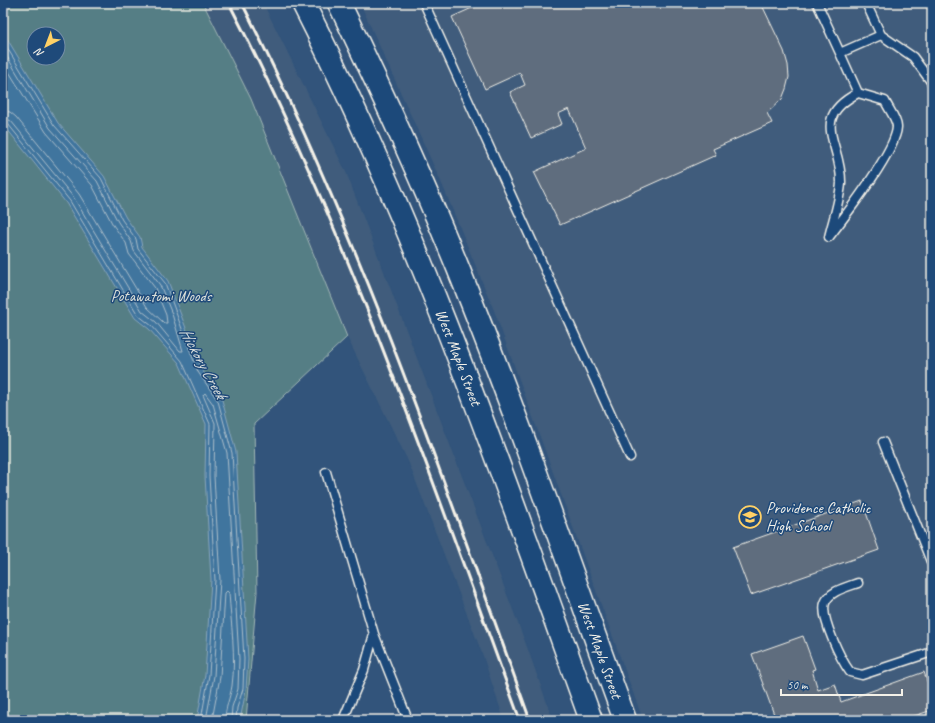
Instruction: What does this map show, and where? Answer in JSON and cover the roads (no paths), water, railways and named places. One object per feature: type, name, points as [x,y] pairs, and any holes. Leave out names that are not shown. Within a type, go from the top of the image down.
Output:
[{"type":"main road","name":"West Maple Street","points":[[303,3],[385,178],[452,338],[591,720]]},
{"type":"main road","name":"West Maple Street","points":[[339,3],[385,101],[458,267],[504,386],[625,720]]},
{"type":"lane","points":[[424,3],[630,457]]},
{"type":"lane","points":[[817,3],[858,93],[885,101],[897,126],[891,147],[852,207],[829,237],[841,183],[838,156],[831,138],[831,121],[837,107],[858,93]]},
{"type":"lane","points":[[866,3],[881,35],[913,57],[932,83]]},
{"type":"lane","points":[[840,54],[881,35]]},
{"type":"lane","points":[[882,442],[932,564]]},
{"type":"lane","points":[[326,472],[374,634],[408,720]]},
{"type":"lane","points":[[858,583],[833,593],[825,603],[825,614],[836,647],[841,660],[850,672],[862,674],[932,652]]},
{"type":"lane","points":[[343,720],[364,670],[374,634]]},
{"type":"water","points":[[3,32],[58,123],[104,176],[126,218],[140,237],[142,247],[168,281],[202,370],[222,400],[236,452],[248,659],[246,690],[240,720],[197,720],[205,675],[211,580],[205,476],[206,424],[179,363],[149,329],[135,318],[66,203],[3,124]]},
{"type":"railway","points":[[229,3],[272,90],[350,267],[420,447],[520,720]]},
{"type":"railway","points":[[242,3],[324,178],[362,268],[465,538],[530,720]]},
{"type":"place","name":"Providence Catholic High School","points":[[750,517]]},
{"type":"park label","name":"Potawatomi Woods","points":[[161,296]]},
{"type":"water label","name":"Hickory Creek","points":[[203,363]]}]
